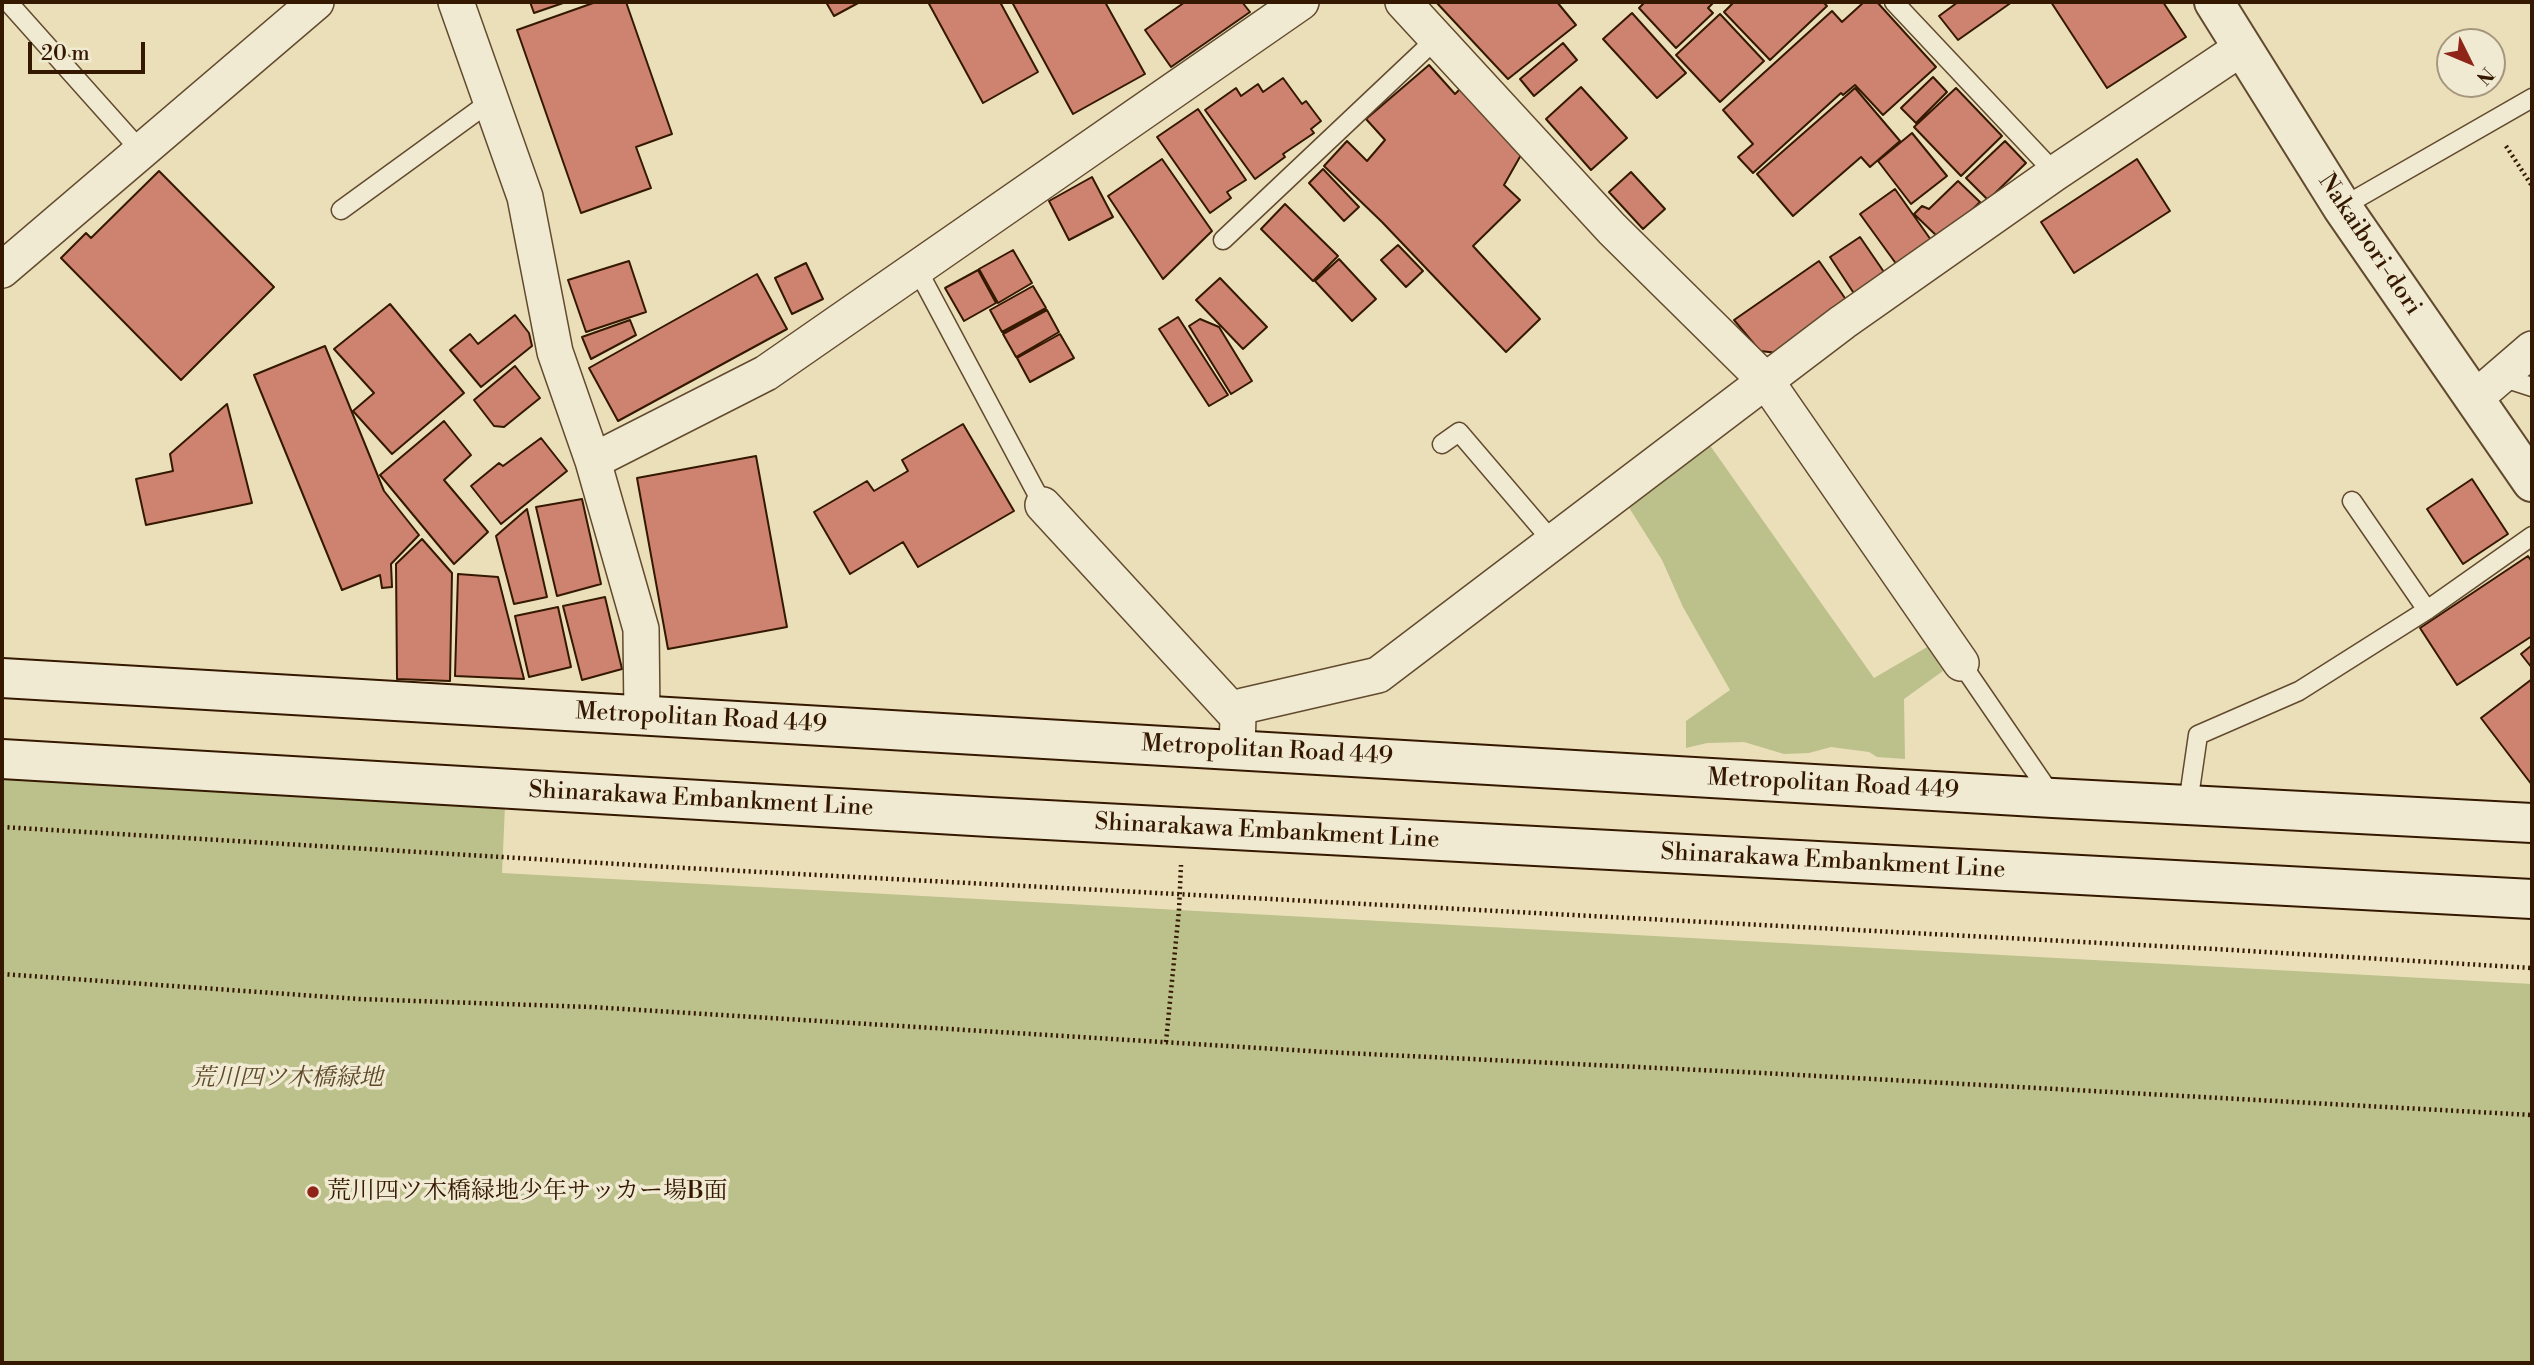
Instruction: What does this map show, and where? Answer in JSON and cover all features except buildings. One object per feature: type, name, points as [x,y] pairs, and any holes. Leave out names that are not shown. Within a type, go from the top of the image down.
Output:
[{"type":"main road","name":"Nakaibori-dori","points":[[2214,2],[2342,207],[2502,388],[2532,482]]},
{"type":"main road","name":"Metropolitan Road 449","points":[[2,678],[642,716],[1238,733],[2053,798],[2532,823]]},
{"type":"main road","name":"Shinarakawa Embankment Line","points":[[2,759],[990,817],[2532,899]]},
{"type":"street","points":[[2,270],[316,2]]},
{"type":"street","points":[[456,2],[525,197],[555,352],[593,461],[641,629],[642,716]]},
{"type":"street","points":[[593,461],[766,373],[1301,2]]},
{"type":"street","points":[[1403,2],[1612,229],[1766,381],[1961,663]]},
{"type":"street","points":[[1238,733],[1243,706],[1378,675],[1843,322],[2055,173],[2243,47]]},
{"type":"street","points":[[2502,388],[2532,349]]},
{"type":"street","points":[[1043,505],[1238,733]]},
{"type":"lane","points":[[8,2],[141,151]]},
{"type":"lane","points":[[1894,2],[2055,173]]},
{"type":"lane","points":[[1223,240],[1437,38]]},
{"type":"lane","points":[[2342,207],[2532,98]]},
{"type":"lane","points":[[341,210],[491,101]]},
{"type":"lane","points":[[916,268],[1043,505]]},
{"type":"lane","points":[[1442,444],[1459,432],[1553,542]]},
{"type":"lane","points":[[2352,501],[2427,610]]},
{"type":"lane","points":[[2188,804],[2198,735],[2299,691],[2427,610],[2532,536]]},
{"type":"lane","points":[[1961,663],[2053,798]]},
{"type":"path","points":[[2492,122],[2532,186]]},
{"type":"path","points":[[2,827],[699,868],[2532,968]]},
{"type":"path","points":[[1166,1042],[1180,874]]},
{"type":"path","points":[[2,974],[359,999],[591,1007],[1325,1052],[2532,1115]]},
{"type":"green space","points":[[1709,444],[1874,678],[1929,646],[1943,671],[1904,699],[1905,759],[1877,757],[1869,752],[1831,747],[1809,753],[1784,754],[1744,742],[1707,743],[1686,748],[1686,721],[1730,690],[1683,607],[1662,560],[1628,506]]},
{"type":"green space","name":"荒川四ツ木橋緑地","points":[[2,778],[505,806],[502,873],[2532,984],[2532,1363],[2,1363]]},
{"type":"place","name":"荒川四ツ木橋緑地少年サッカー場B面","points":[[313,1192]]}]
